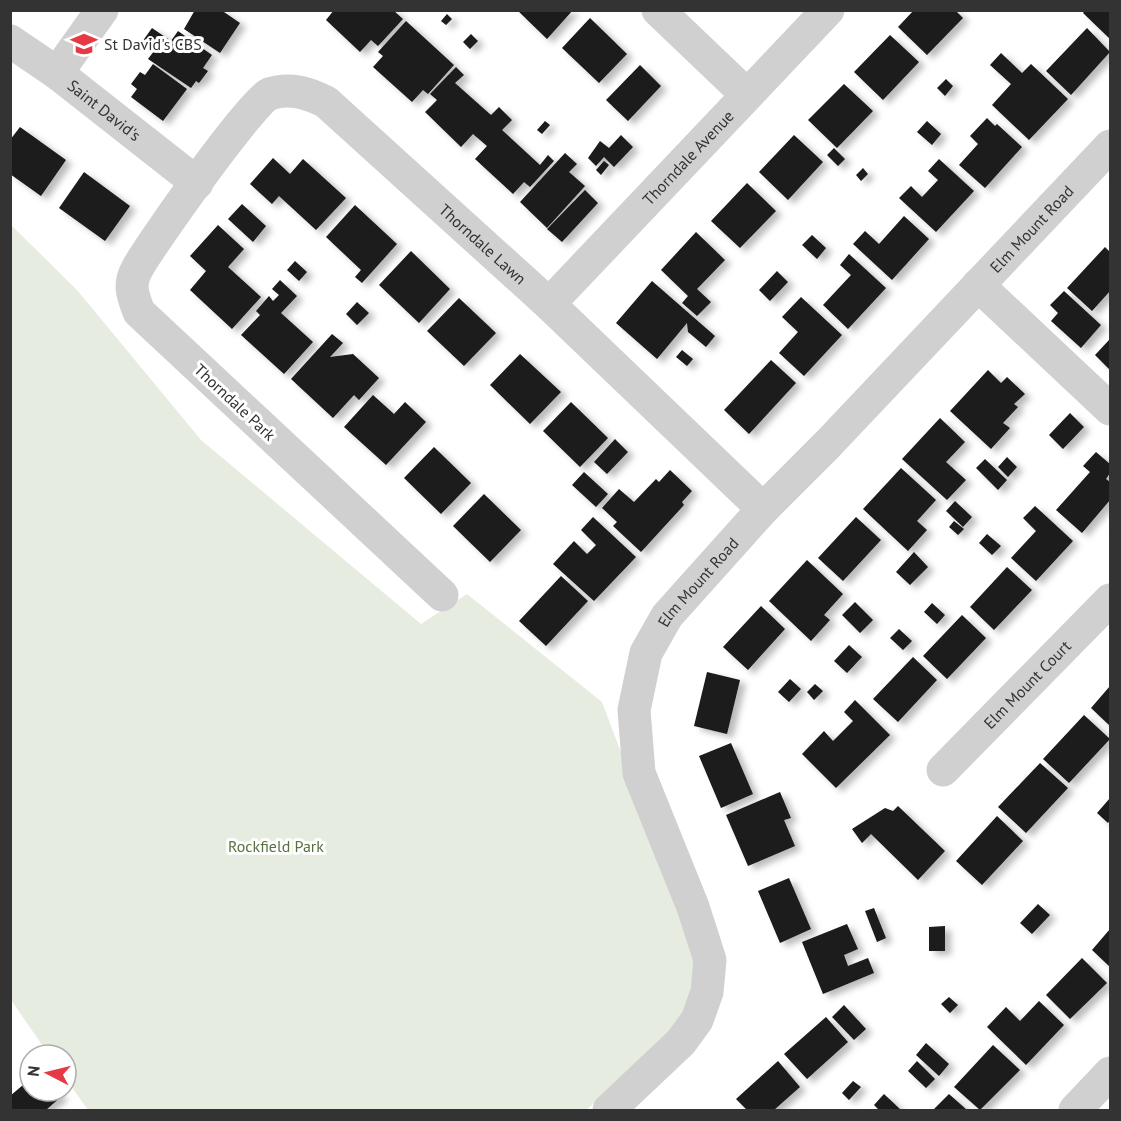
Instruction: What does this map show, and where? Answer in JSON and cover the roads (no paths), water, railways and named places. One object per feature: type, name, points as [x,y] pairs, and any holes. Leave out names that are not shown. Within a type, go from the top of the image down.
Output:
[{"type":"street","points":[[57,73],[102,10]]},
{"type":"street","points":[[658,10],[747,95]]},
{"type":"street","name":"Thorndale Avenue","points":[[549,304],[828,10]]},
{"type":"street","name":"Saint David's","points":[[10,41],[57,73],[197,183]]},
{"type":"street","name":"Thorndale Lawn","points":[[197,183],[262,99],[268,95],[289,90],[309,94],[326,102],[549,304],[763,508]]},
{"type":"street","name":"Elm Mount Road","points":[[609,1110],[681,1042],[697,1020],[707,992],[710,960],[693,908],[639,773],[634,710],[646,653],[667,616],[763,508],[828,444],[1110,146]]},
{"type":"street","name":"Thorndale Park","points":[[197,183],[136,269],[130,289],[139,312],[442,595]]},
{"type":"street","points":[[978,285],[1110,409]]},
{"type":"street","name":"Elm Mount Court","points":[[943,770],[1110,600]]},
{"type":"street","points":[[1075,1110],[1110,1073]]},
{"type":"place","name":"St David's CBS","points":[[84,44]]},
{"type":"park label","name":"Rockfield Park","points":[[276,846]]}]
